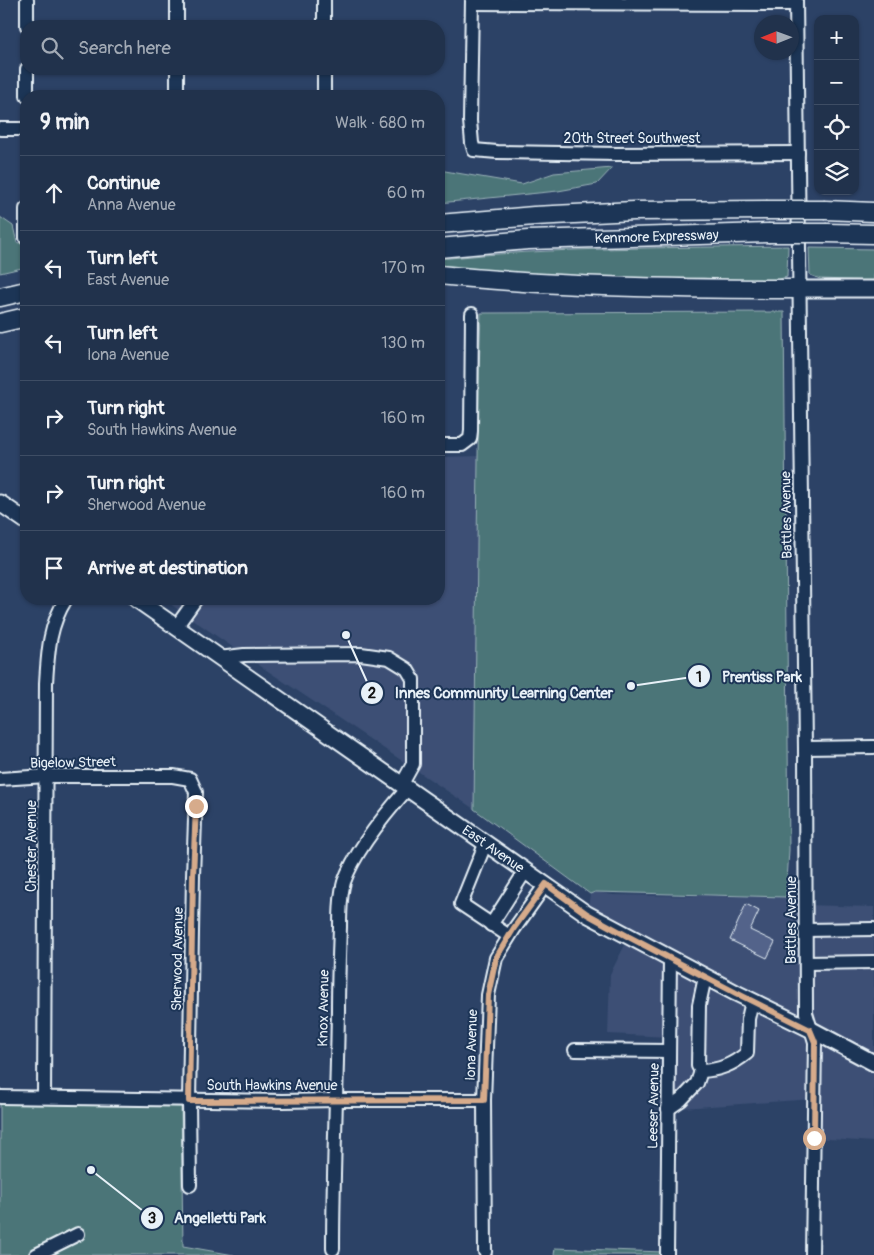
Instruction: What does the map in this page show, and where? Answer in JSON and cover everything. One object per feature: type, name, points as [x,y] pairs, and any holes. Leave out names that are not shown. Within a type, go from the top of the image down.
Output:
[{"type":"highway","name":"Kenmore Expressway","points":[[445,223],[534,216],[624,212],[825,210],[874,212]]},
{"type":"highway","name":"Kenmore Expressway","points":[[445,247],[528,240],[768,233],[874,234]]},
{"type":"highway","points":[[445,275],[574,285],[800,289]]},
{"type":"highway","points":[[0,297],[20,292]]},
{"type":"highway","points":[[0,323],[20,318]]},
{"type":"main road","points":[[800,289],[874,289]]},
{"type":"main road","points":[[0,503],[20,514]]},
{"type":"main road","name":"East Avenue","points":[[145,605],[587,914],[874,1064]]},
{"type":"street","points":[[27,0],[27,20]]},
{"type":"street","points":[[177,0],[177,20]]},
{"type":"street","points":[[324,0],[324,20]]},
{"type":"street","points":[[472,1],[796,2]]},
{"type":"street","name":"20th Street Southwest","points":[[472,1],[472,143],[474,150],[497,152],[798,154]]},
{"type":"street","name":"Battles Avenue","points":[[796,2],[805,748],[806,1013],[815,1042],[812,1255]]},
{"type":"street","points":[[27,75],[27,90]]},
{"type":"street","points":[[177,75],[177,90]]},
{"type":"street","points":[[324,75],[324,90]]},
{"type":"street","points":[[0,129],[20,129]]},
{"type":"street","points":[[445,445],[462,445],[470,439],[472,314]]},
{"type":"street","name":"Chester Avenue","points":[[44,1097],[45,747],[48,652],[51,633],[57,614],[62,605]]},
{"type":"street","points":[[176,627],[192,605]]},
{"type":"street","name":"Knox Avenue","points":[[219,658],[244,655],[361,654],[389,658],[407,668],[413,679],[413,764],[405,786],[355,858],[344,883],[339,953],[333,1249]]},
{"type":"street","points":[[805,748],[874,748]]},
{"type":"street","name":"Bigelow Street","points":[[0,779],[46,776],[147,776]]},
{"type":"street","name":"Sherwood Avenue","points":[[147,776],[182,776],[190,779],[196,792],[189,1101],[190,1184]]},
{"type":"street","points":[[486,842],[461,904],[508,936]]},
{"type":"street","points":[[491,925],[526,870]]},
{"type":"street","name":"Iona Avenue","points":[[485,1252],[484,1100],[488,995],[496,958],[508,936],[546,884]]},
{"type":"street","points":[[806,930],[874,929]]},
{"type":"street","name":"Leeser Avenue","points":[[667,1255],[670,958]]},
{"type":"street","points":[[806,963],[874,962]]},
{"type":"street","points":[[668,1108],[681,1100],[697,1084],[701,1071],[698,1066],[699,1005],[705,977]]},
{"type":"street","points":[[701,1071],[725,1067],[747,1053],[748,1019],[752,1001]]},
{"type":"street","points":[[575,1050],[669,1051]]},
{"type":"street","name":"South Hawkins Avenue","points":[[0,1097],[189,1101],[484,1100]]},
{"type":"street","points":[[36,1255],[78,1234]]},
{"type":"shaded area","points":[[479,456],[474,809],[172,605],[445,605],[445,457]]},
{"type":"shaded area","points":[[595,892],[613,895],[786,897],[805,905],[874,907],[874,1142],[814,1138],[814,1099],[668,1109],[669,1037],[608,1034],[610,974],[629,937],[587,914],[590,894]]},
{"type":"green space","points":[[612,168],[597,184],[558,191],[445,202],[445,171],[522,184],[554,173]]},
{"type":"green space","points":[[0,217],[13,226],[17,243],[20,243],[20,268],[0,273]]},
{"type":"green space","points":[[788,246],[787,277],[772,281],[703,278],[581,280],[445,271],[445,258],[526,252]]},
{"type":"green space","points":[[809,248],[874,249],[874,281],[820,279],[810,275]]},
{"type":"green space","points":[[784,312],[789,850],[786,897],[595,892],[590,894],[474,809],[481,313]]},
{"type":"green space","points":[[0,1104],[181,1106],[183,1246],[234,1255],[0,1255]]},
{"type":"green space","points":[[555,1248],[663,1252],[663,1255],[554,1255]]},
{"type":"building","points":[[746,904],[759,911],[750,930],[775,942],[767,958],[730,940]]},
{"type":"place","name":"Innes Community Learning Center","points":[[346,635]]},
{"type":"place","name":"Prentiss Park","points":[[631,686]]},
{"type":"place","name":"Angelletti Park","points":[[91,1170]]},
{"type":"route","points":[[196,806],[189,1101],[484,1100],[488,995],[496,958],[514,928],[546,884],[587,914],[810,1030],[815,1042],[814,1138]]}]
